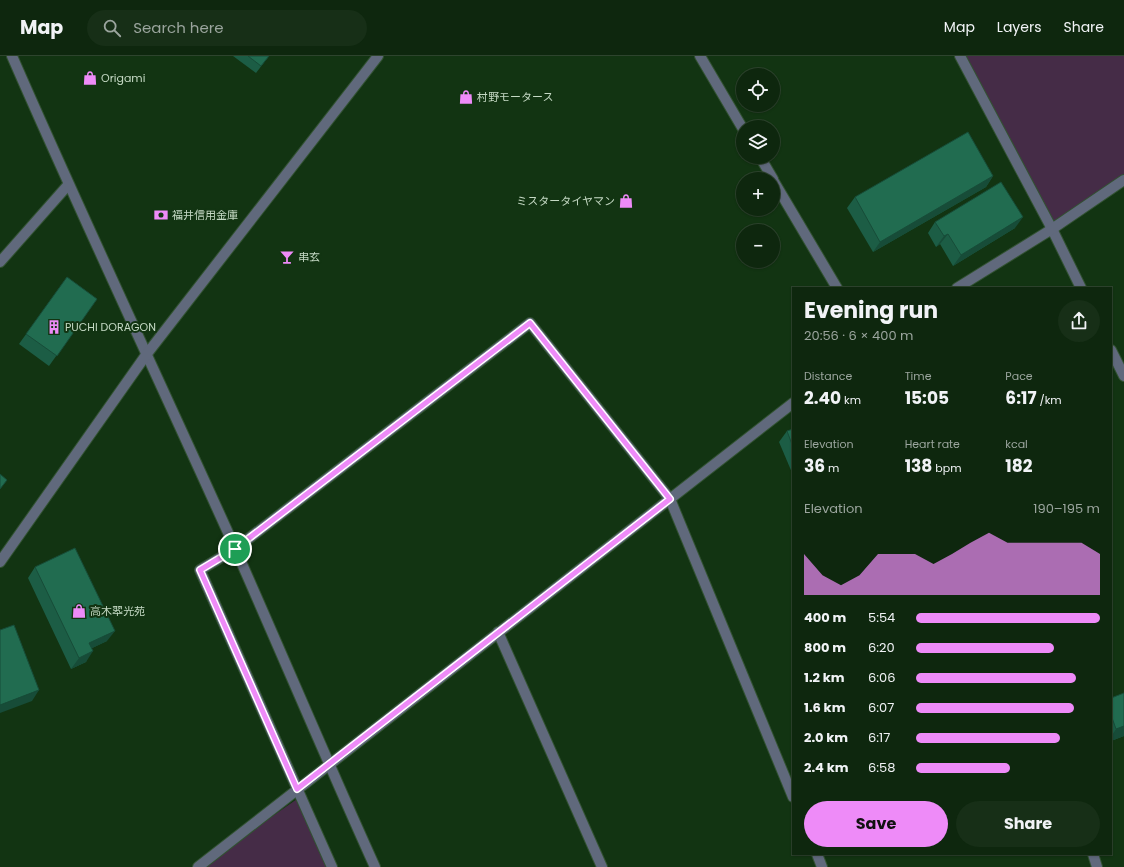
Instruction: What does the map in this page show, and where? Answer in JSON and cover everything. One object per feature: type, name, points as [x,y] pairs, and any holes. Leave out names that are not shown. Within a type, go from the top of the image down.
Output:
[{"type":"street","points":[[12,56],[68,185],[235,549],[328,765],[375,867]]},
{"type":"street","points":[[0,562],[146,356],[378,56]]},
{"type":"street","points":[[700,56],[738,120]]},
{"type":"street","points":[[960,56],[1052,229],[1081,287]]},
{"type":"street","points":[[960,287],[1052,229],[1124,180]]},
{"type":"street","points":[[0,262],[68,185]]},
{"type":"street","points":[[780,191],[836,287]]},
{"type":"street","points":[[332,867],[200,570],[235,549],[530,323],[670,499],[792,795]]},
{"type":"street","points":[[1112,352],[1124,376]]},
{"type":"street","points":[[198,867],[792,404]]},
{"type":"street","points":[[498,632],[602,867]]},
{"type":"street","points":[[817,855],[822,867]]},
{"type":"street","points":[[1093,855],[1097,867]]},
{"type":"shaded area","points":[[960,56],[1124,56],[1124,174],[1052,229]]},
{"type":"shaded area","points":[[300,797],[332,867],[199,867]]},
{"type":"building","points":[[248,56],[269,56],[261,66]]},
{"type":"building","points":[[968,132],[993,176],[880,242],[855,197]]},
{"type":"building","points":[[1001,182],[1023,217],[961,255],[948,234],[944,236],[935,222]]},
{"type":"building","name":"PUCHI DORAGON","points":[[67,277],[97,299],[57,356],[26,334]]},
{"type":"building","points":[[792,429],[792,444],[787,431]]},
{"type":"building","points":[[0,474],[7,480],[0,489]]},
{"type":"building","points":[[75,548],[115,631],[89,643],[93,651],[79,658],[35,567]]},
{"type":"building","points":[[14,625],[39,690],[0,705],[0,630]]},
{"type":"building","points":[[1124,693],[1124,726],[1116,729],[1112,718],[1112,698]]},
{"type":"place","name":"Origami","points":[[90,78]]},
{"type":"place","name":"村野モータース","points":[[466,97]]},
{"type":"place","name":"ミスタータイヤマン","points":[[626,201]]},
{"type":"place","name":"福井信用金庫","points":[[161,215]]},
{"type":"place","name":"串玄","points":[[287,257]]},
{"type":"place","name":"PUCHI DORAGON","points":[[54,327]]},
{"type":"place","name":"高木翆光苑","points":[[79,611]]},
{"type":"route","points":[[530,323],[670,499],[297,789],[200,570],[235,549],[530,323]]}]
